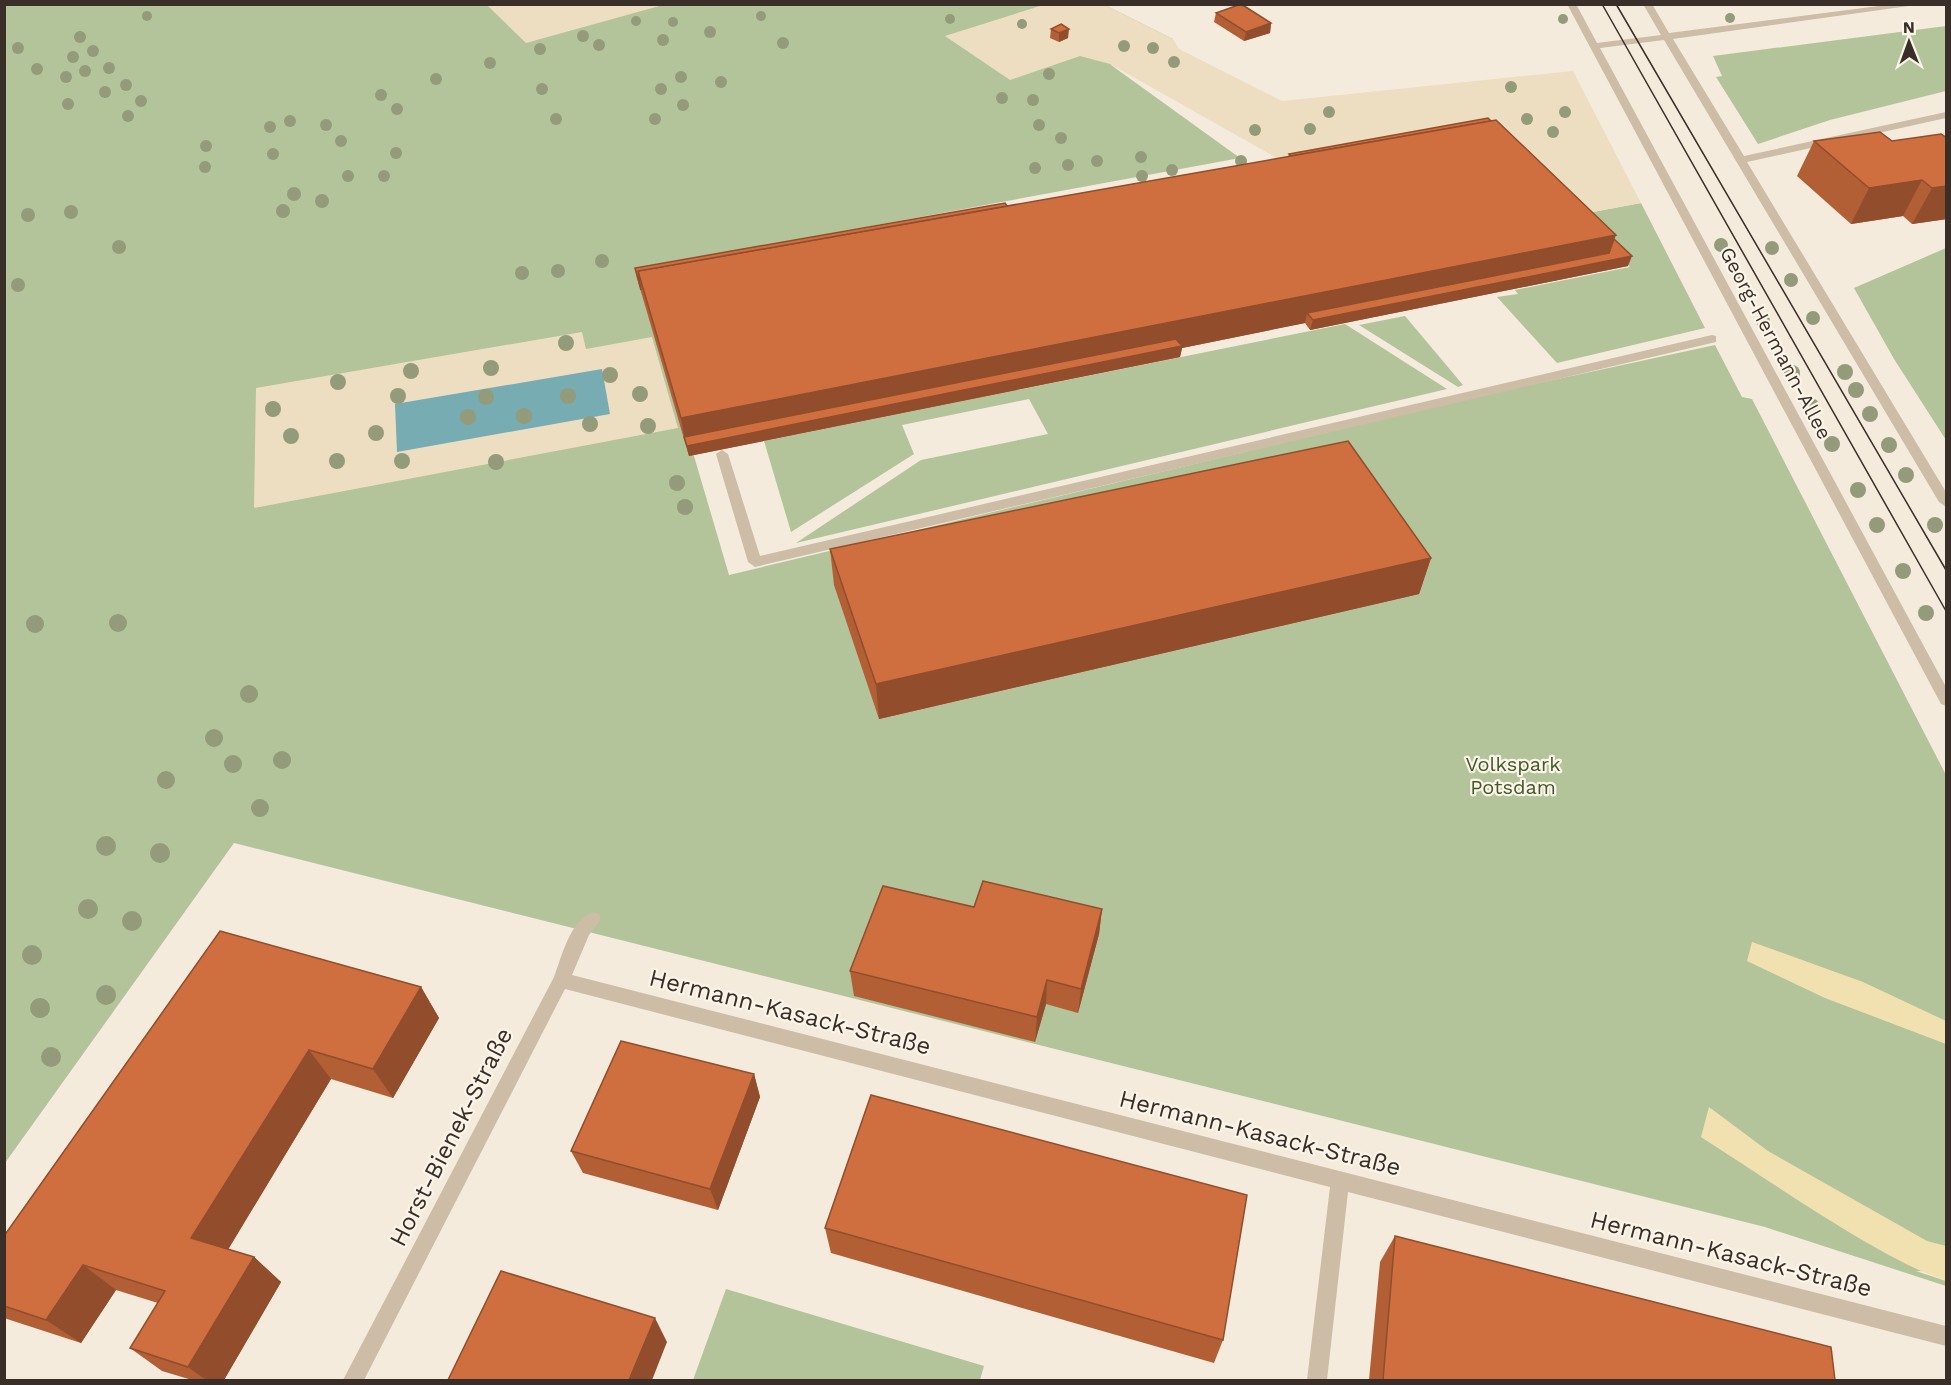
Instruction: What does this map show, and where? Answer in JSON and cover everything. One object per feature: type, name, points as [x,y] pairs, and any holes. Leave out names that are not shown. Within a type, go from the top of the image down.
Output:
[{"type":"street","name":"Georg-Hermann-Allee","points":[[1571,4],[1947,700]]},
{"type":"street","points":[[1647,4],[1947,502]]},
{"type":"street","points":[[1594,46],[1919,4]]},
{"type":"street","points":[[1740,160],[1947,115]]},
{"type":"street","points":[[722,453],[755,562],[1712,339]]},
{"type":"street","name":"Horst-Bienek-Straße","points":[[353,1380],[561,980],[582,930],[593,918]]},
{"type":"street","name":"Hermann-Kasack-Straße","points":[[561,980],[1947,1336]]},
{"type":"street","points":[[1317,1380],[1340,1180]]},
{"type":"green space","name":"Volkspark Potsdam","points":[[5,5],[1105,5],[1173,39],[1111,65],[1240,158],[639,269],[729,575],[1479,396],[1715,345],[1742,397],[1752,399],[1946,775],[1946,1272],[1916,1271],[1946,1281],[1946,1286],[1765,1227],[234,843],[5,1163]]},
{"type":"green space","points":[[1946,26],[1946,91],[1830,120],[1758,144],[1716,77],[1722,76],[1713,56]]},
{"type":"green space","points":[[1641,203],[1705,328],[1557,363],[1497,297],[1518,294],[1515,290],[1630,267],[1577,215]]},
{"type":"green space","points":[[1946,248],[1946,440],[1894,359],[1854,288]]},
{"type":"green space","points":[[1405,316],[1463,385],[1458,387],[1359,325]]},
{"type":"green space","points":[[1345,324],[1447,389],[796,543],[921,460],[1048,434],[1029,399],[902,425],[914,454],[791,532],[764,441]]},
{"type":"green space","points":[[726,1289],[984,1366],[980,1380],[693,1380]]},
{"type":"sand","points":[[1752,942],[1863,982],[1946,1021],[1946,1044],[1825,998],[1747,961]]},
{"type":"sand","points":[[1709,1107],[1768,1151],[1927,1241],[1946,1246],[1946,1281],[1886,1254],[1701,1137]]},
{"type":"shaded area","points":[[487,5],[663,5],[526,43]]},
{"type":"shaded area","points":[[1043,5],[1105,5],[1173,39],[1179,49],[1282,101],[1573,71],[1641,203],[1560,218],[1314,179],[1110,64],[1080,56],[1010,80],[945,36]]},
{"type":"shaded area","points":[[582,332],[586,349],[652,337],[678,428],[254,508],[256,388]]},
{"type":"water","points":[[602,369],[610,414],[397,452],[395,404]]},
{"type":"building","points":[[1241,4],[1271,23],[1246,32],[1216,13]]},
{"type":"building","points":[[1061,24],[1069,29],[1059,33],[1051,29]]},
{"type":"building","points":[[1488,118],[1491,121],[1291,156],[1289,154]]},
{"type":"building","points":[[1496,120],[1616,235],[681,418],[638,271]]},
{"type":"building","points":[[1880,132],[1892,141],[1941,134],[1947,138],[1947,186],[1932,188],[1922,180],[1869,188],[1814,141]]},
{"type":"building","points":[[1005,203],[1007,206],[638,271],[641,290],[635,268]]},
{"type":"building","points":[[1614,239],[1632,256],[1313,320],[1307,313],[1609,253]]},
{"type":"building","points":[[1176,339],[1182,346],[687,446],[684,437]]},
{"type":"building","points":[[1348,441],[1431,558],[876,684],[830,549]]},
{"type":"building","points":[[983,881],[1102,909],[1081,989],[1047,980],[1037,1017],[850,971],[883,886],[974,907]]},
{"type":"building","points":[[220,931],[421,987],[373,1069],[309,1050],[191,1238],[254,1257],[188,1367],[130,1348],[165,1291],[83,1265],[46,1320],[4,1306],[4,1236]]},
{"type":"building","points":[[621,1041],[754,1074],[710,1189],[571,1151]]},
{"type":"building","points":[[871,1095],[1247,1195],[1223,1340],[825,1228]]},
{"type":"building","points":[[1395,1236],[1831,1347],[1835,1380],[1383,1380]]},
{"type":"building","points":[[501,1271],[655,1318],[629,1380],[448,1380]]},
{"type":"tram line","points":[[1602,4],[1946,611]]},
{"type":"tram line","points":[[1616,4],[1946,570]]}]
